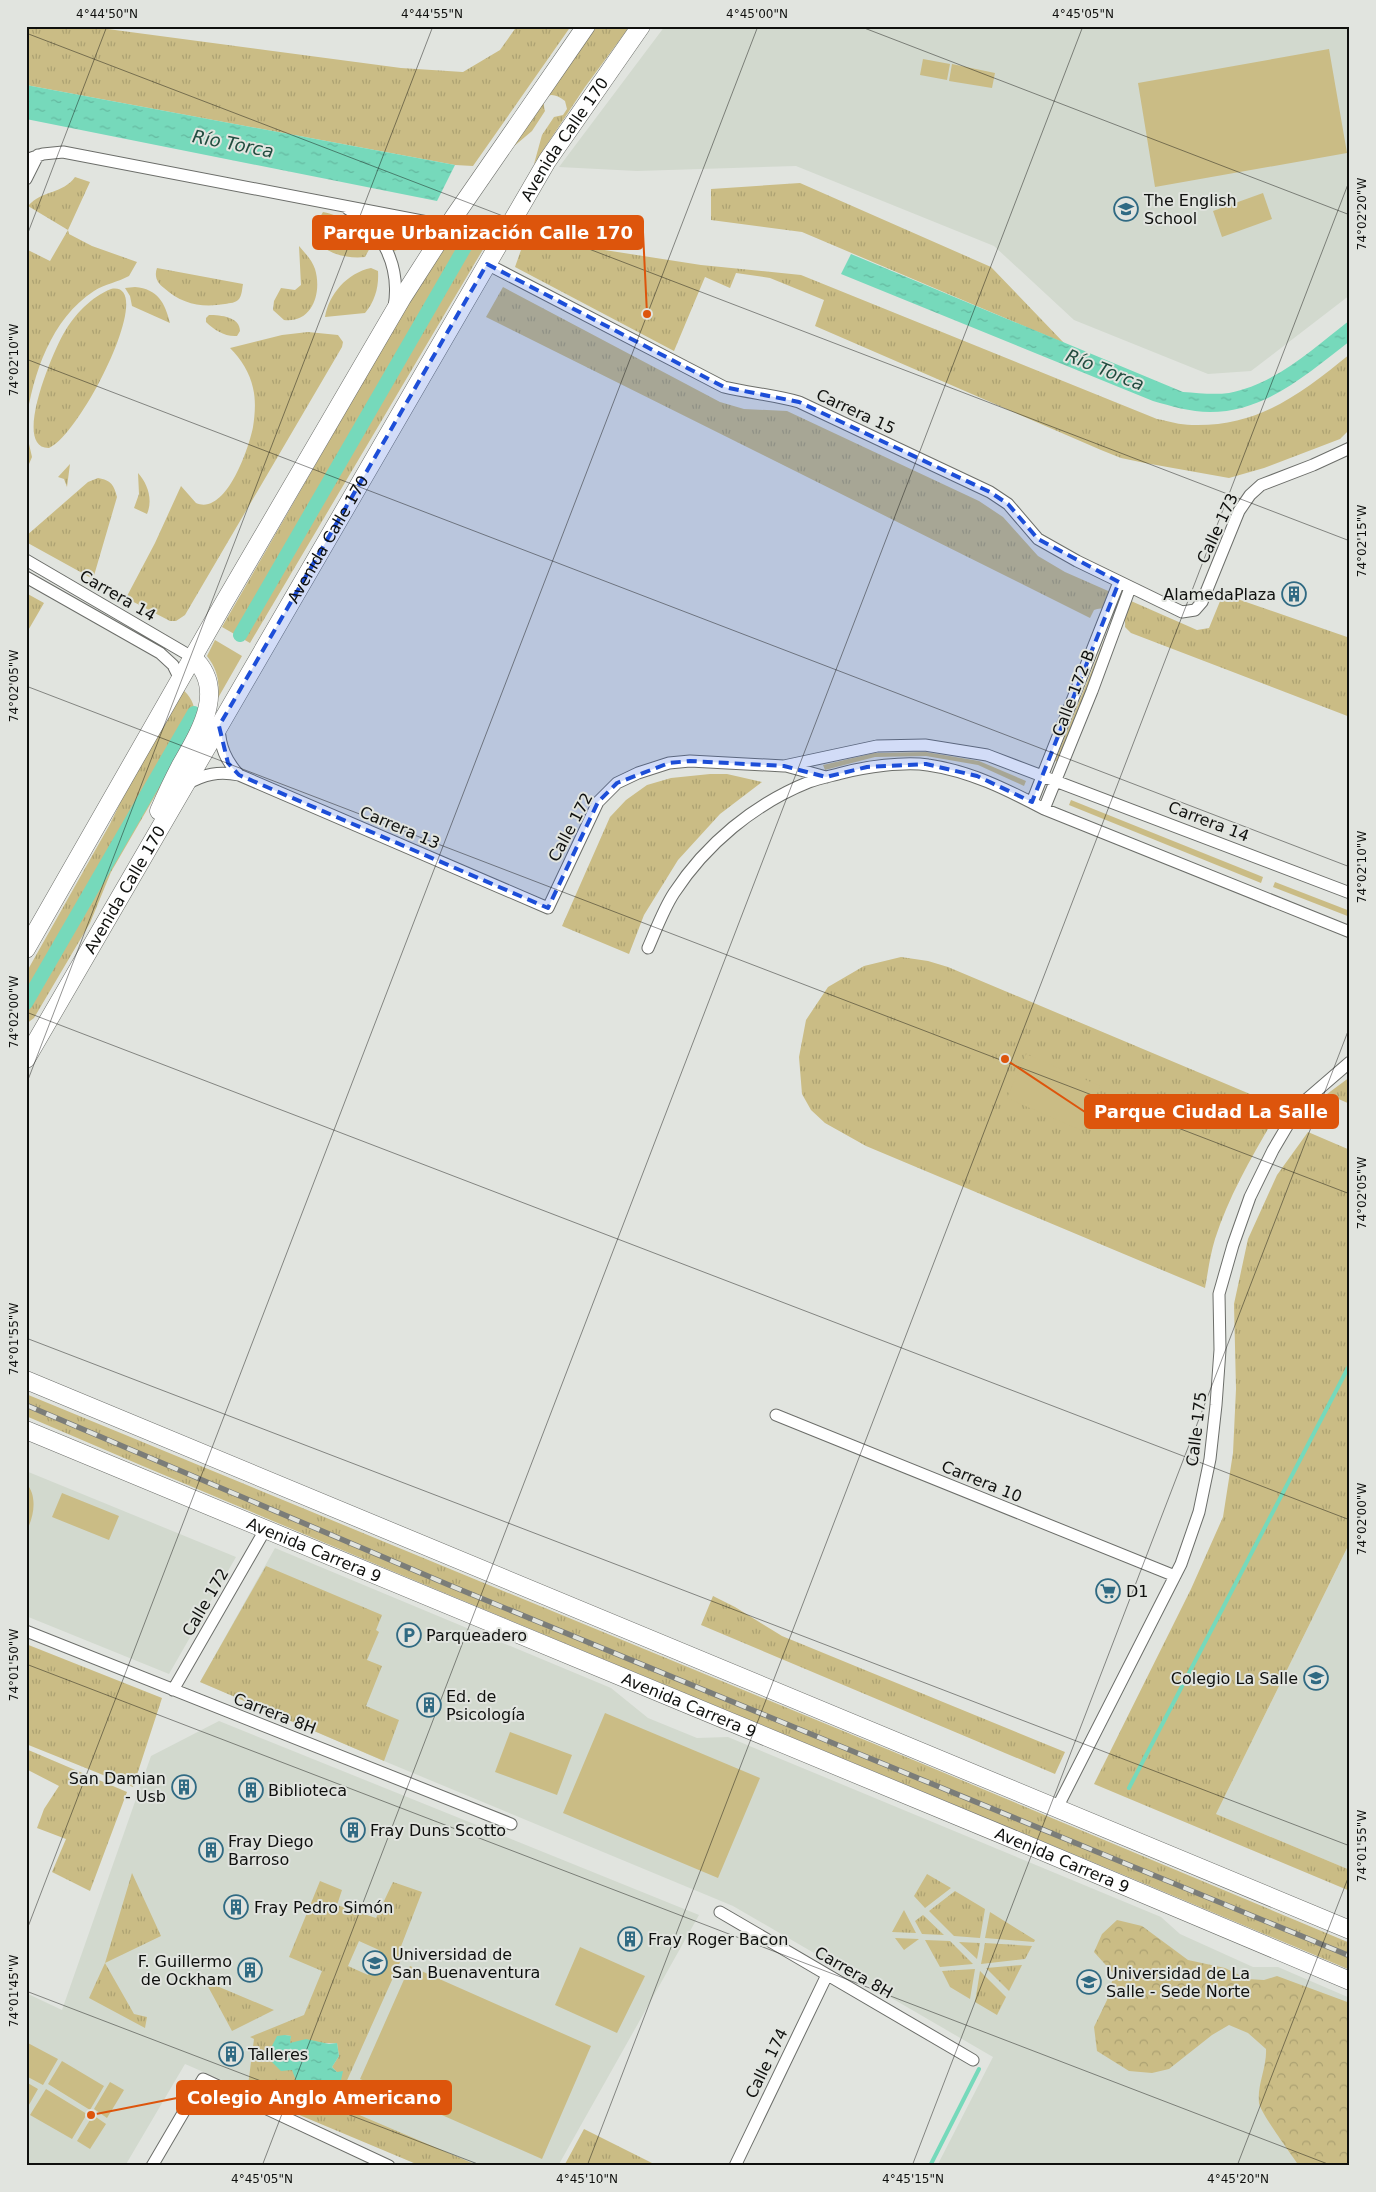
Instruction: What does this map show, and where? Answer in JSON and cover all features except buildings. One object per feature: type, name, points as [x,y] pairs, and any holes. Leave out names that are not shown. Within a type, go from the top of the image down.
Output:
[{"type":"main road","points":[[26,949],[192,658],[392,315],[448,226],[586,26]]},
{"type":"main road","name":"Avenida Calle 170","points":[[28,1048],[47,1024],[556,147],[640,26]]},
{"type":"main road","points":[[127,884],[144,851],[170,787],[205,718],[209,698],[208,683],[203,671],[192,658]]},
{"type":"main road","points":[[26,1380],[1350,1930]]},
{"type":"main road","name":"Avenida Carrera 9","points":[[26,1430],[1054,1856],[1350,1981]]},
{"type":"street","points":[[26,160],[38,155],[62,152],[448,226]]},
{"type":"street","points":[[26,179],[38,155]]},
{"type":"street","points":[[334,203],[364,220],[386,248],[394,271],[396,285],[392,315]]},
{"type":"street","name":"Carrera 15","points":[[487,264],[724,388],[778,396],[799,402],[990,492],[1008,504],[1038,539],[1118,582],[1182,612],[1195,610]]},
{"type":"street","name":"Calle 173","points":[[1195,610],[1202,602],[1239,511],[1250,495],[1261,485],[1350,448]]},
{"type":"street","name":"Carrera 14","points":[[26,560],[192,658]]},
{"type":"street","name":"Carrera 14","points":[[26,577],[160,653],[173,665],[180,679]]},
{"type":"street","name":"Calle 172 B","points":[[1032,802],[1118,582]]},
{"type":"street","name":"Calle 172 B","points":[[1044,809],[1092,691],[1130,588]]},
{"type":"street","points":[[219,726],[222,749],[228,762],[239,775]]},
{"type":"street","name":"Carrera 14","points":[[784,766],[877,746],[925,746],[987,755],[1350,893]]},
{"type":"street","name":"Calle 172","points":[[548,908],[598,802],[617,783],[638,773],[675,762],[711,760],[784,766]]},
{"type":"street","points":[[648,948],[674,894],[710,847],[756,809],[809,782],[867,766],[926,764],[977,776],[1044,809],[1350,932]]},
{"type":"street","points":[[784,766],[826,777]]},
{"type":"street","name":"Carrera 13","points":[[184,786],[207,774],[222,772],[239,775],[548,908]]},
{"type":"street","name":"Calle 175","points":[[1057,1808],[1175,1576],[1199,1512],[1210,1459],[1216,1405],[1220,1350],[1219,1294],[1232,1245],[1254,1189],[1273,1150],[1299,1106],[1350,1062]]},
{"type":"street","name":"Carrera 10","points":[[776,1416],[1175,1576]]},
{"type":"street","name":"Calle 172","points":[[173,1690],[266,1530]]},
{"type":"street","name":"Carrera 8H","points":[[26,1631],[511,1824]]},
{"type":"street","name":"Carrera 8H","points":[[720,1912],[973,2060]]},
{"type":"street","name":"Calle 174","points":[[735,2166],[827,1975]]},
{"type":"street","points":[[152,2166],[203,2079],[389,2166]]},
{"type":"highlighted area","points":[[487,264],[724,387],[799,402],[990,492],[1008,504],[1038,539],[1119,582],[1032,802],[977,776],[926,764],[867,767],[826,777],[784,766],[690,761],[669,763],[617,783],[598,802],[548,908],[239,775],[228,763],[219,726]]},
{"type":"shaded area","name":"The English School","points":[[665,26],[1350,26],[1350,295],[1251,371],[1208,374],[1074,320],[994,246],[796,166],[637,171],[559,167]]},
{"type":"shaded area","points":[[26,1471],[236,1557],[169,1674],[26,1616]]},
{"type":"shaded area","name":"Colegio La Salle","points":[[1350,1542],[1350,1870],[1216,1814]]},
{"type":"shaded area","points":[[275,1548],[611,1688],[648,1718],[697,1738],[728,1737],[1161,1917],[1180,1934],[1253,1967],[1278,1967],[1350,1998],[1350,2166],[937,2166],[993,2057],[733,1906],[384,1761],[200,1682]]},
{"type":"shaded area","name":"Universidad de San Buenaventura","points":[[219,1721],[699,1915],[558,2166],[421,2166],[185,2064],[125,2166],[26,2166],[26,1993],[62,2010],[151,1756]]},
{"type":"green space","points":[[26,26],[85,26],[401,68],[463,72],[500,50],[517,26],[571,26],[473,166],[455,165],[26,85]]},
{"type":"green space","points":[[593,26],[630,26],[585,87],[534,164],[542,135],[554,117],[563,115],[567,109],[565,101],[556,96],[549,95],[546,97],[544,100],[545,111],[532,131],[507,152]]},
{"type":"green space","points":[[1329,49],[1347,153],[1155,187],[1138,83]]},
{"type":"green space","points":[[923,59],[950,64],[947,80],[920,75]]},
{"type":"green space","points":[[952,64],[995,73],[992,88],[949,81]]},
{"type":"green space","points":[[75,177],[90,182],[68,230],[28,206],[40,197],[65,186]]},
{"type":"green space","points":[[800,183],[991,267],[1064,343],[802,232],[711,220],[711,189]]},
{"type":"green space","points":[[1263,193],[1272,219],[1222,237],[1213,211]]},
{"type":"green space","points":[[323,212],[351,223],[363,233],[371,246],[365,257],[344,256],[334,253],[319,242],[316,234],[317,224]]},
{"type":"green space","points":[[378,222],[416,230],[406,247],[394,251],[389,238]]},
{"type":"green space","points":[[455,229],[485,246],[250,643],[222,627],[409,302]]},
{"type":"green space","points":[[68,230],[69,234],[92,246],[137,262],[129,276],[94,291],[79,303],[55,332],[39,367],[26,422],[26,249],[50,261]]},
{"type":"green space","points":[[566,244],[701,265],[801,275],[1157,419],[1183,424],[1216,424],[1258,414],[1296,395],[1350,354],[1350,429],[1340,439],[1264,468],[1229,478],[1121,458],[815,326],[824,300],[770,278],[736,273],[730,288],[705,277],[674,351],[515,267],[521,250]]},
{"type":"green space","points":[[299,246],[315,269],[317,278],[316,296],[313,304],[302,317],[294,320],[284,320],[273,310],[274,301],[281,288],[295,290],[301,285]]},
{"type":"green space","points":[[157,268],[243,284],[241,296],[235,302],[216,305],[192,304],[178,298],[160,284],[156,277]]},
{"type":"green space","points":[[371,268],[378,271],[378,283],[374,299],[365,313],[325,317],[330,300],[341,286],[354,275]]},
{"type":"green space","points":[[503,287],[720,402],[744,409],[787,411],[979,501],[1003,517],[1038,556],[1065,572],[1197,630],[1209,628],[1223,594],[1350,638],[1350,717],[1131,633],[1125,627],[1123,615],[1111,608],[1094,610],[1090,618],[486,317]]},
{"type":"green space","points":[[125,288],[143,288],[159,298],[166,309],[170,323],[132,306],[130,296]]},
{"type":"green space","points":[[111,289],[123,293],[126,308],[121,332],[110,360],[95,390],[63,437],[49,448],[38,444],[34,433],[34,416],[45,377],[59,343],[78,313],[97,297]]},
{"type":"green space","points":[[209,315],[224,316],[237,323],[240,331],[237,336],[224,334],[213,328],[206,322],[206,318]]},
{"type":"green space","points":[[308,332],[338,335],[343,342],[342,347],[185,615],[176,621],[170,621],[126,598],[155,543],[181,486],[196,503],[207,504],[217,500],[234,478],[247,450],[253,427],[255,397],[252,382],[247,372],[230,348],[282,335]]},
{"type":"green space","points":[[26,431],[32,457],[26,471]]},
{"type":"green space","points":[[70,464],[67,487],[64,479],[58,477]]},
{"type":"green space","points":[[138,473],[148,492],[150,503],[147,514],[134,508],[139,494]]},
{"type":"green space","points":[[98,478],[106,480],[111,484],[115,489],[117,497],[93,579],[26,542],[26,536],[88,482]]},
{"type":"green space","points":[[26,593],[44,603],[26,634]]},
{"type":"green space","points":[[1111,623],[1114,624],[1058,762],[1055,761]]},
{"type":"green space","points":[[215,640],[242,656],[218,698],[219,686],[217,676],[207,656]]},
{"type":"green space","points":[[181,688],[186,692],[194,707],[195,719],[192,732],[111,872],[90,923],[34,1018],[26,1024],[26,973],[110,824],[146,749]]},
{"type":"green space","points":[[926,752],[979,761],[1026,781],[1024,786],[978,765],[926,756],[875,757],[825,770],[823,765],[874,753]]},
{"type":"green space","points":[[727,774],[762,782],[720,814],[678,860],[644,915],[629,954],[562,926],[610,817],[626,800],[647,785],[671,778]]},
{"type":"green space","points":[[1071,800],[1263,877],[1261,883],[1069,805]]},
{"type":"green space","points":[[1275,882],[1350,911],[1350,917],[1273,887]]},
{"type":"green space","points":[[901,957],[928,961],[948,967],[1281,1107],[1253,1155],[1228,1204],[1213,1245],[1205,1288],[866,1146],[825,1123],[811,1110],[802,1094],[799,1057],[806,1020],[828,987],[864,966]]},
{"type":"green space","points":[[1026,1054],[1100,1086],[1081,1130],[1007,1098]]},
{"type":"green space","points":[[1350,1077],[1350,1104],[1327,1094]]},
{"type":"green space","points":[[1308,1132],[1350,1150],[1350,1542],[1216,1814],[1350,1870],[1350,1891],[1094,1784],[1191,1589],[1223,1517],[1233,1453],[1236,1389],[1234,1304],[1248,1239],[1277,1175]]},
{"type":"green space","points":[[26,1394],[923,1764],[1350,1943],[1350,1970],[356,1556],[26,1416]]},
{"type":"green space","points":[[26,1483],[32,1494],[34,1507],[26,1532]]},
{"type":"green space","points":[[62,1493],[119,1516],[109,1540],[52,1517]]},
{"type":"green space","points":[[266,1566],[382,1615],[376,1630],[379,1632],[367,1660],[382,1666],[366,1706],[399,1720],[384,1761],[200,1682]]},
{"type":"green space","points":[[713,1596],[735,1607],[782,1636],[1065,1752],[1055,1774],[701,1625]]},
{"type":"green space","points":[[26,1644],[162,1698],[133,1787],[26,1744]]},
{"type":"green space","points":[[605,1713],[760,1778],[718,1878],[563,1813]]},
{"type":"green space","points":[[510,1732],[572,1755],[557,1795],[495,1772]]},
{"type":"green space","points":[[26,1749],[127,1792],[90,1891],[52,1872],[66,1839],[37,1828],[44,1809],[59,1786],[26,1769]]},
{"type":"green space","points":[[132,1873],[161,1936],[105,1963]]},
{"type":"green space","points":[[927,1874],[951,1888],[925,1908],[914,1896]]},
{"type":"green space","points":[[320,1881],[342,1890],[337,1905],[376,1918],[393,1882],[422,1892],[400,1949],[405,1951],[336,2105],[479,2166],[421,2166],[247,2093],[254,2039],[250,2037],[304,2015],[322,1971],[289,1957]],"holes":[[[359,1941],[379,1950],[368,1975],[348,1966]],[[285,2035],[291,2036],[289,2043],[337,2043],[339,2056],[332,2067],[337,2072],[292,2070]]]},
{"type":"green space","points":[[955,1891],[985,1909],[980,1938],[954,1936],[929,1911]]},
{"type":"green space","points":[[904,1910],[916,1933],[892,1932]]},
{"type":"green space","points":[[990,1912],[1035,1940],[1034,1942],[985,1938]]},
{"type":"green space","points":[[923,1915],[944,1935],[922,1934],[915,1921]]},
{"type":"green space","points":[[1117,1920],[1142,1926],[1188,1960],[1225,1968],[1247,1979],[1264,1980],[1277,1976],[1350,2003],[1350,2166],[1299,2166],[1271,2125],[1259,2103],[1266,2049],[1248,2033],[1229,2025],[1212,2035],[1169,2069],[1152,2073],[1129,2071],[1097,2051],[1094,2027],[1107,2000],[1114,1974],[1094,1952],[1102,1934]]},
{"type":"green space","points":[[895,1938],[919,1939],[904,1950]]},
{"type":"green space","points":[[925,1940],[950,1941],[973,1964],[940,1967]]},
{"type":"green space","points":[[959,1942],[980,1943],[977,1959]]},
{"type":"green space","points":[[985,1943],[1032,1946],[1025,1959],[981,1964]]},
{"type":"green space","points":[[580,1947],[645,1976],[617,2033],[555,2005]]},
{"type":"green space","points":[[105,1963],[134,2014],[147,2017],[145,2028],[89,1998]]},
{"type":"green space","points":[[1022,1965],[1009,1991],[986,1968]]},
{"type":"green space","points":[[410,1966],[591,2046],[542,2159],[360,2079]]},
{"type":"green space","points":[[975,1969],[970,1999],[950,1987],[942,1971]]},
{"type":"green space","points":[[980,1971],[1006,1997],[997,2015],[975,2002]]},
{"type":"green space","points":[[205,1981],[274,2010],[232,2031]]},
{"type":"green space","points":[[26,2042],[58,2059],[43,2085],[26,2076]]},
{"type":"green space","points":[[62,2061],[104,2086],[90,2110],[48,2084]]},
{"type":"green space","points":[[26,2082],[38,2089],[26,2110]]},
{"type":"green space","points":[[110,2082],[124,2090],[107,2118],[94,2109]]},
{"type":"green space","points":[[46,2089],[87,2114],[72,2139],[30,2115]]},
{"type":"green space","points":[[93,2115],[106,2124],[90,2149],[77,2141]]},
{"type":"green space","points":[[584,2129],[658,2166],[564,2166]]},
{"type":"water","name":"Río Torca","points":[[26,85],[455,165],[437,201],[26,119]]},
{"type":"water","name":"Río Torca","points":[[851,254],[1183,392],[1229,393],[1263,382],[1294,364],[1350,320],[1350,341],[1302,378],[1268,398],[1230,410],[1203,412],[1188,410],[1153,401],[841,274]]},
{"type":"water","points":[[277,2036],[291,2036],[290,2043],[306,2039],[329,2044],[337,2043],[339,2056],[332,2067],[337,2072],[343,2071],[341,2080],[322,2092],[308,2089],[297,2083],[292,2070],[281,2071],[271,2061],[272,2046]]},
{"type":"waterway","points":[[240,635],[469,240]]},
{"type":"waterway","points":[[26,1003],[194,713]]},
{"type":"waterway","points":[[1129,1788],[1350,1364]]},
{"type":"waterway","points":[[930,2166],[979,2069]]},
{"type":"railway","points":[[26,1405],[449,1585],[1350,1956]]},
{"type":"place","name":"The English School","points":[[1126,209]]},
{"type":"place","name":"Parque Urbanización Calle 170","points":[[647,314]]},
{"type":"place","name":"AlamedaPlaza","points":[[1294,594]]},
{"type":"place","name":"Parque Ciudad La Salle","points":[[1005,1059]]},
{"type":"place","name":"D1","points":[[1108,1591]]},
{"type":"place","name":"Parqueadero","points":[[409,1635]]},
{"type":"place","name":"Colegio La Salle","points":[[1316,1678]]},
{"type":"place","name":"Ed. de Psicología","points":[[429,1705]]},
{"type":"place","name":"San Damian - Usb","points":[[184,1787]]},
{"type":"place","name":"Biblioteca","points":[[251,1790]]},
{"type":"place","name":"Fray Duns Scotto","points":[[353,1830]]},
{"type":"place","name":"Fray Diego Barroso","points":[[211,1850]]},
{"type":"place","name":"Fray Pedro Simón","points":[[236,1907]]},
{"type":"place","name":"Fray Roger Bacon","points":[[630,1939]]},
{"type":"place","name":"Universidad de San Buenaventura","points":[[375,1963]]},
{"type":"place","name":"F. Guillermo de Ockham","points":[[250,1970]]},
{"type":"place","name":"Universidad de La Salle - Sede Norte","points":[[1089,1982]]},
{"type":"place","name":"Talleres","points":[[231,2054]]},
{"type":"place","name":"Colegio Anglo Americano","points":[[91,2115]]}]
